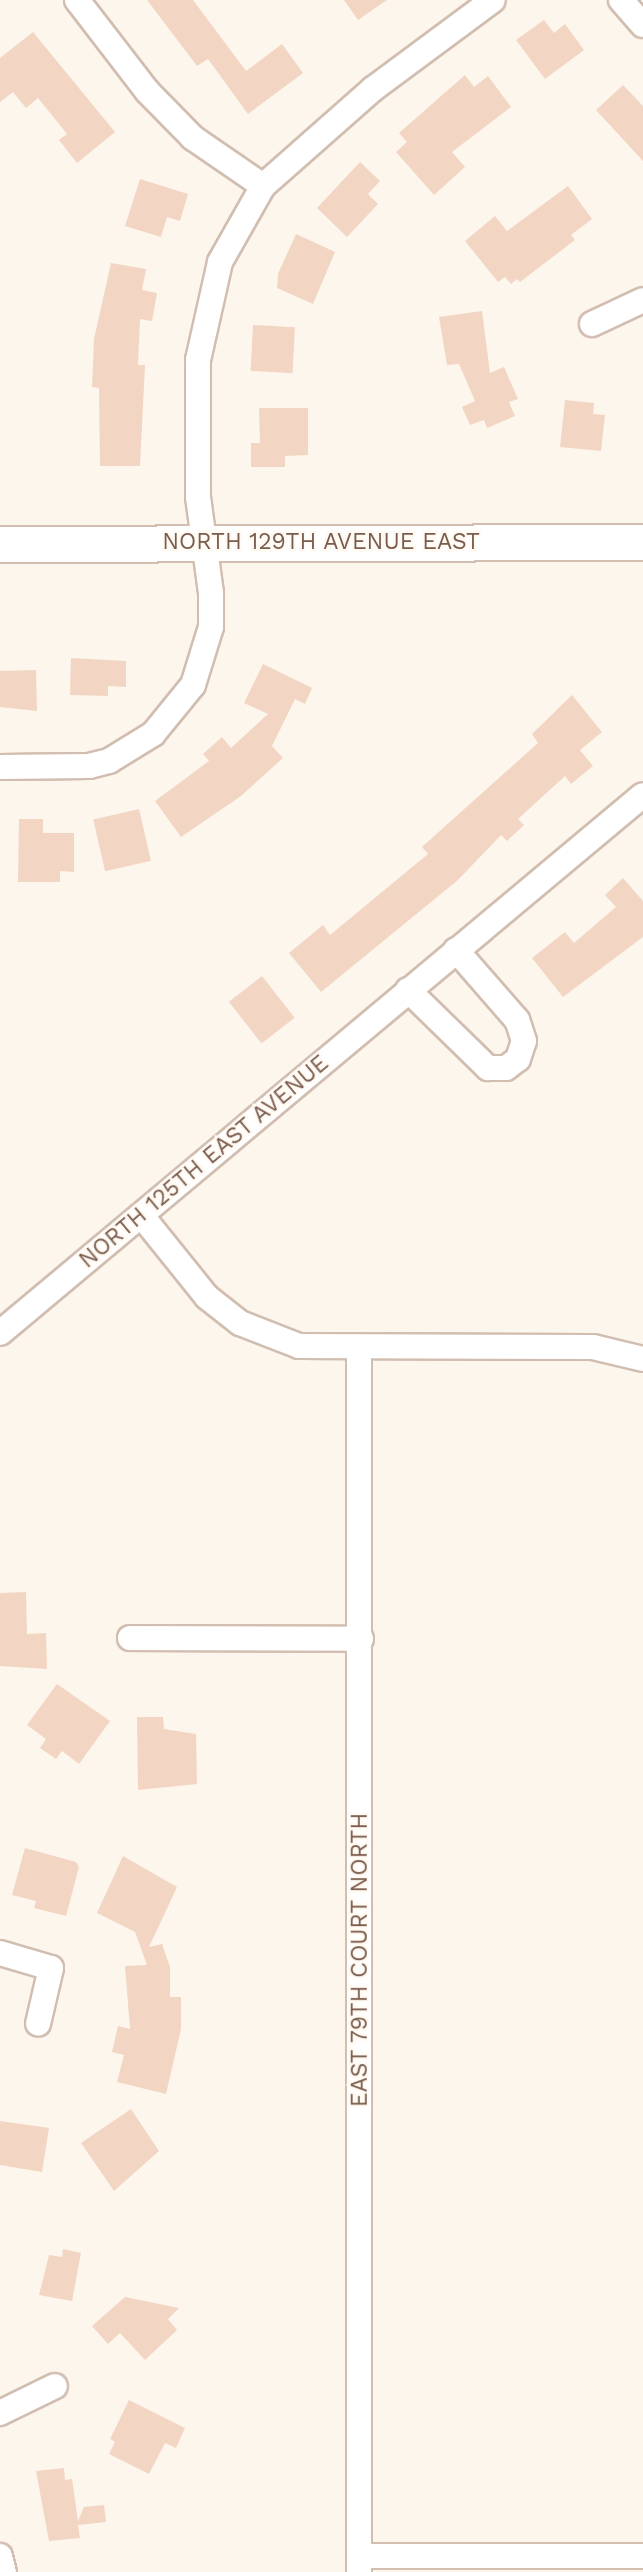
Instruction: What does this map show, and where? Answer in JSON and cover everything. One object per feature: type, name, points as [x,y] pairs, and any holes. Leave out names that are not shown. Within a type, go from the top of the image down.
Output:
[{"type":"main road","name":"NORTH 129TH AVENUE EAST","points":[[0,544],[643,542]]},
{"type":"street","points":[[77,0],[147,91],[193,138],[263,186]]},
{"type":"street","points":[[0,767],[89,766],[109,761],[152,734],[192,685],[207,649],[211,593],[197,487],[202,332],[220,262],[263,186],[462,8],[492,0]]},
{"type":"street","points":[[621,0],[643,25]]},
{"type":"street","points":[[592,324],[643,300]]},
{"type":"street","name":"NORTH 125TH EAST AVENUE","points":[[0,1334],[643,795]]},
{"type":"street","points":[[408,990],[488,1068],[506,1068],[518,1059],[524,1041],[517,1020],[456,950]]},
{"type":"street","points":[[141,1215],[207,1297],[240,1323],[299,1346],[593,1347],[643,1359]]},
{"type":"street","name":"EAST 79TH COURT NORTH","points":[[359,1348],[359,2564]]},
{"type":"street","points":[[130,1638],[361,1639]]},
{"type":"street","points":[[0,1953],[51,1968],[38,2024]]},
{"type":"street","points":[[0,2413],[55,2386]]},
{"type":"street","points":[[0,2556],[4,2572]]},
{"type":"street","points":[[359,2564],[643,2556]]},
{"type":"building","points":[[147,0],[193,0],[246,71],[282,44],[303,73],[248,114],[208,59],[197,66]]},
{"type":"building","points":[[344,0],[387,0],[358,20]]},
{"type":"building","points":[[544,20],[554,33],[565,24],[584,50],[545,79],[516,40]]},
{"type":"building","points":[[33,32],[115,132],[77,163],[59,140],[67,134],[38,98],[26,108],[13,92],[0,102],[0,58]]},
{"type":"building","points":[[465,75],[474,87],[488,76],[511,107],[452,152],[465,167],[434,195],[396,152],[407,142],[399,133]]},
{"type":"building","points":[[623,85],[643,106],[643,161],[596,110]]},
{"type":"building","points":[[360,162],[380,181],[368,194],[378,204],[347,237],[317,208]]},
{"type":"building","points":[[140,179],[188,194],[180,221],[167,217],[161,237],[125,226]]},
{"type":"building","points":[[568,186],[592,219],[571,235],[575,240],[520,282],[517,279],[511,284],[505,277],[498,282],[465,241],[495,216],[507,231]]},
{"type":"building","points":[[296,234],[335,252],[313,304],[277,288],[278,274]]},
{"type":"building","points":[[111,263],[146,269],[142,290],[157,293],[152,321],[140,319],[138,365],[145,365],[140,466],[100,466],[99,388],[92,387],[94,339]]},
{"type":"building","points":[[482,311],[490,373],[504,367],[518,399],[509,402],[515,416],[487,428],[484,420],[470,425],[462,407],[475,401],[459,364],[447,365],[439,317]]},
{"type":"building","points":[[253,325],[295,327],[293,373],[251,371]]},
{"type":"building","points":[[565,400],[594,403],[593,414],[605,415],[601,451],[560,447]]},
{"type":"building","points":[[259,408],[308,408],[308,455],[285,456],[285,467],[251,467],[251,443],[260,443]]},
{"type":"building","points":[[71,658],[126,661],[126,687],[108,686],[108,696],[70,695]]},
{"type":"building","points":[[263,664],[312,688],[305,704],[295,699],[272,746],[283,758],[241,796],[181,837],[155,801],[209,761],[203,754],[222,737],[231,748],[268,714],[244,703]]},
{"type":"building","points":[[36,670],[37,711],[0,707],[0,671]]},
{"type":"building","points":[[572,695],[602,732],[580,750],[593,766],[571,784],[565,776],[518,819],[524,825],[507,841],[501,835],[458,880],[321,992],[289,953],[323,925],[330,935],[428,854],[422,847],[538,743],[532,734]]},
{"type":"building","points":[[139,809],[151,861],[105,871],[93,820]]},
{"type":"building","points":[[19,819],[43,819],[43,833],[74,833],[74,872],[60,871],[60,882],[18,882]]},
{"type":"building","points":[[623,878],[643,901],[643,937],[563,997],[532,958],[565,932],[574,943],[616,907],[605,895]]},
{"type":"building","points":[[262,976],[295,1018],[262,1044],[229,1002]]},
{"type":"building","points":[[26,1592],[27,1634],[46,1633],[47,1669],[0,1666],[0,1593]]},
{"type":"building","points":[[57,1684],[110,1721],[79,1764],[62,1751],[56,1759],[40,1748],[46,1739],[27,1725]]},
{"type":"building","points":[[137,1717],[163,1717],[164,1729],[196,1734],[197,1784],[138,1790]]},
{"type":"building","points":[[25,1848],[76,1862],[79,1867],[66,1916],[34,1908],[36,1901],[12,1895]]},
{"type":"building","points":[[123,1856],[177,1887],[149,1947],[162,1944],[170,1967],[170,1997],[181,1997],[181,2029],[166,2094],[117,2082],[124,2055],[112,2052],[118,2026],[130,2029],[125,1966],[147,1965],[135,1932],[97,1913]]},
{"type":"building","points":[[131,2109],[159,2151],[114,2191],[81,2143]]},
{"type":"building","points":[[0,2121],[49,2128],[42,2172],[0,2165]]},
{"type":"building","points":[[63,2249],[81,2253],[72,2301],[39,2295],[49,2255],[62,2257]]},
{"type":"building","points":[[125,2297],[179,2308],[168,2319],[177,2330],[145,2360],[120,2333],[108,2344],[92,2326]]},
{"type":"building","points":[[129,2400],[185,2428],[176,2448],[165,2443],[149,2474],[109,2454],[115,2442],[110,2439]]},
{"type":"building","points":[[64,2468],[65,2480],[72,2479],[78,2521],[84,2507],[104,2505],[106,2522],[78,2525],[80,2538],[49,2541],[36,2471]]}]
